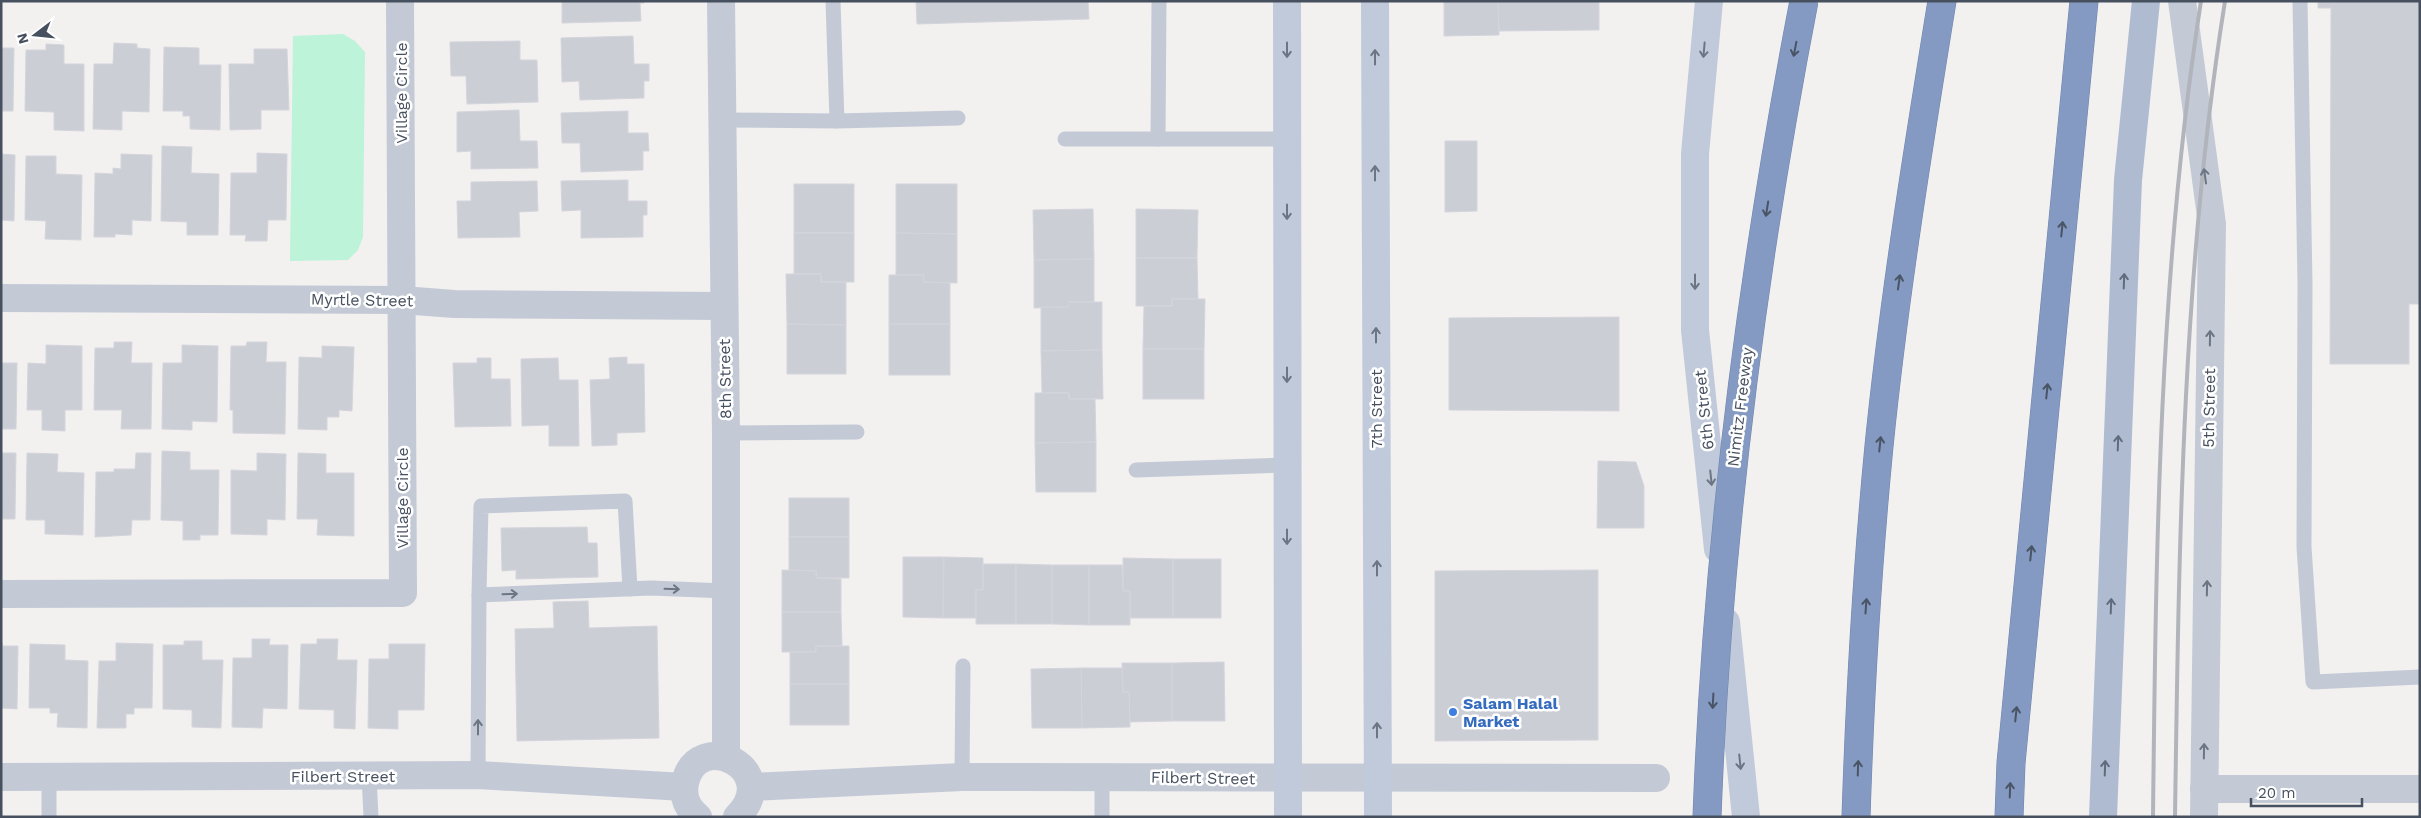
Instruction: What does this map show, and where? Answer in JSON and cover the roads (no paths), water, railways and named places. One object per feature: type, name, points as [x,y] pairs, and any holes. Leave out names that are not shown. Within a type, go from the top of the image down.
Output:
[{"type":"highway","name":"Nimitz Freeway","points":[[1707,817],[1719,610],[1736,440],[1767,207],[1804,1]]},
{"type":"highway","points":[[1856,817],[1863,650],[1879,445],[1900,272],[1942,1]]},
{"type":"highway","points":[[2009,817],[2011,763],[2084,1]]},
{"type":"main road","points":[[1287,1],[1288,817]]},
{"type":"main road","name":"7th Street","points":[[1375,1],[1378,817]]},
{"type":"main road","name":"6th Street","points":[[1709,1],[1695,154],[1696,330],[1746,817]]},
{"type":"main road","points":[[2103,817],[2128,180],[2146,1]]},
{"type":"street","name":"Village Circle","points":[[1,594],[403,593],[400,1]]},
{"type":"street","name":"8th Street","points":[[721,1],[723,306],[726,433],[726,757]]},
{"type":"street","name":"5th Street","points":[[2182,1],[2212,224],[2204,817]]},
{"type":"street","name":"Myrtle Street","points":[[1,298],[402,300],[454,304],[723,306]]},
{"type":"street","points":[[698,817],[689,808],[685,798],[684,786],[691,768],[698,762],[717,756],[726,757],[743,768],[751,787],[750,798],[745,808],[737,817]]},
{"type":"street","name":"Filbert Street","points":[[1,777],[478,775],[684,786]]},
{"type":"street","name":"Filbert Street","points":[[751,787],[962,776],[1288,779],[1656,778]]},
{"type":"street","points":[[2204,789],[2420,789]]},
{"type":"lane","points":[[833,1],[837,122]]},
{"type":"lane","points":[[1158,1],[1158,139]]},
{"type":"lane","points":[[2300,1],[2305,284],[2304,547],[2313,682],[2420,677]]},
{"type":"lane","points":[[722,120],[837,122],[958,118]]},
{"type":"lane","points":[[1065,139],[1286,139]]},
{"type":"lane","points":[[726,433],[857,432]]},
{"type":"lane","points":[[1136,470],[1287,465]]},
{"type":"lane","points":[[478,775],[481,506],[625,501],[630,589]]},
{"type":"lane","points":[[479,595],[630,589],[726,591]]},
{"type":"lane","points":[[962,776],[964,666]]},
{"type":"lane","points":[[369,776],[372,817]]},
{"type":"lane","points":[[49,777],[49,817]]},
{"type":"lane","points":[[1102,777],[1102,817]]},
{"type":"railway","points":[[2153,817],[2158,510],[2162,408],[2176,204],[2187,102],[2201,1]]},
{"type":"railway","points":[[2175,817],[2181,510],[2191,306],[2211,102],[2225,1]]},
{"type":"place","name":"Salam Halal Market","points":[[1453,712]]}]
